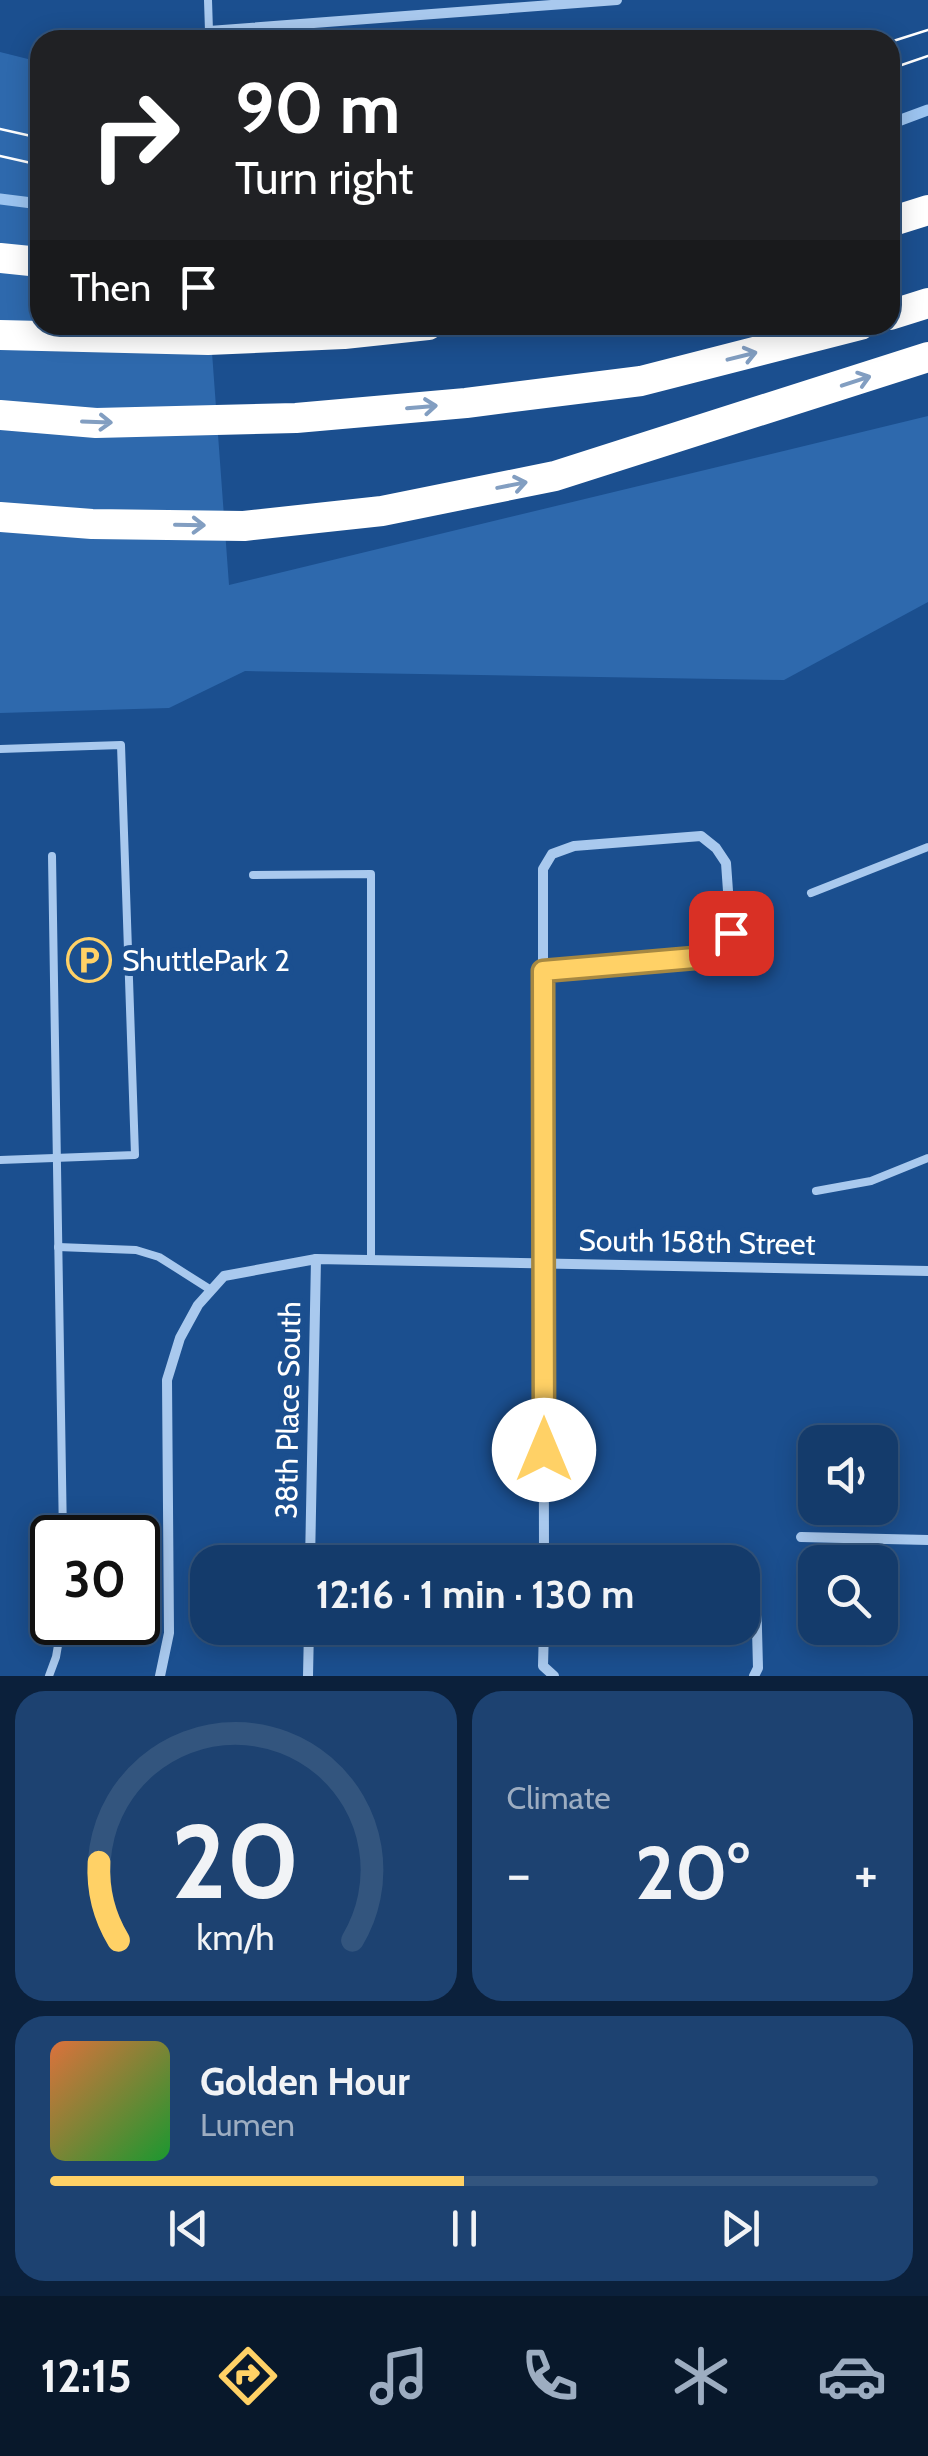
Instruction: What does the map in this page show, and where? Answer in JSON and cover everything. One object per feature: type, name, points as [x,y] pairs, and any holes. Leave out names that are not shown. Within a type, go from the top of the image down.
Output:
[{"type":"highway","points":[[900,213],[928,209]]},
{"type":"highway","points":[[900,219],[928,209]]},
{"type":"highway","points":[[0,258],[30,261]]},
{"type":"highway","points":[[900,313],[928,303]]},
{"type":"highway","points":[[0,335],[208,340],[321,335]]},
{"type":"highway","points":[[0,415],[96,423],[296,418],[466,403],[641,382],[822,335]]},
{"type":"highway","points":[[0,517],[92,524],[244,526],[382,511],[555,476],[928,357]]},
{"type":"street","points":[[208,30],[617,0]]},
{"type":"street","points":[[543,971],[706,957],[722,948],[731,933],[726,863],[702,836],[574,846],[552,854],[543,869],[543,971],[543,1264],[544,1545]]},
{"type":"street","name":"South 158th Street","points":[[212,1290],[224,1276],[316,1259],[928,1271]]},
{"type":"street","name":"38th Place South","points":[[310,1545],[316,1259]]},
{"type":"street","points":[[160,1676],[169,1634],[168,1380],[180,1338],[198,1305],[212,1290]]},
{"type":"street","points":[[801,1538],[928,1540]]},
{"type":"street","points":[[308,1645],[308,1676]]},
{"type":"street","points":[[544,1645],[544,1666],[554,1676]]},
{"type":"street","points":[[754,1676],[758,1668],[757,1645]]},
{"type":"lane","points":[[208,0],[208,30]]},
{"type":"lane","points":[[0,749],[121,745],[135,1155],[0,1160]]},
{"type":"lane","points":[[811,893],[928,847]]},
{"type":"lane","points":[[52,856],[63,1515]]},
{"type":"lane","points":[[253,875],[372,874],[370,1260]]},
{"type":"lane","points":[[816,1192],[872,1181],[928,1158]]},
{"type":"lane","points":[[58,1247],[136,1250],[159,1258],[212,1290]]},
{"type":"lane","points":[[49,1676],[58,1645]]},
{"type":"shaded area","points":[[0,52],[30,60],[30,335],[211,335],[229,585],[928,416],[928,602],[784,680],[245,671],[169,708],[0,713]]},
{"type":"waterway","points":[[900,120],[928,110]]},
{"type":"waterway","points":[[0,199],[30,203]]},
{"type":"tram line","points":[[900,39],[928,30]]},
{"type":"tram line","points":[[900,66],[928,56]]},
{"type":"tram line","points":[[0,129],[30,136]]},
{"type":"tram line","points":[[0,156],[30,163]]},
{"type":"place","name":"ShuttlePark 2","points":[[89,960]]},
{"type":"route","points":[[544,1450],[543,971],[706,957],[722,948],[731,933]]}]
